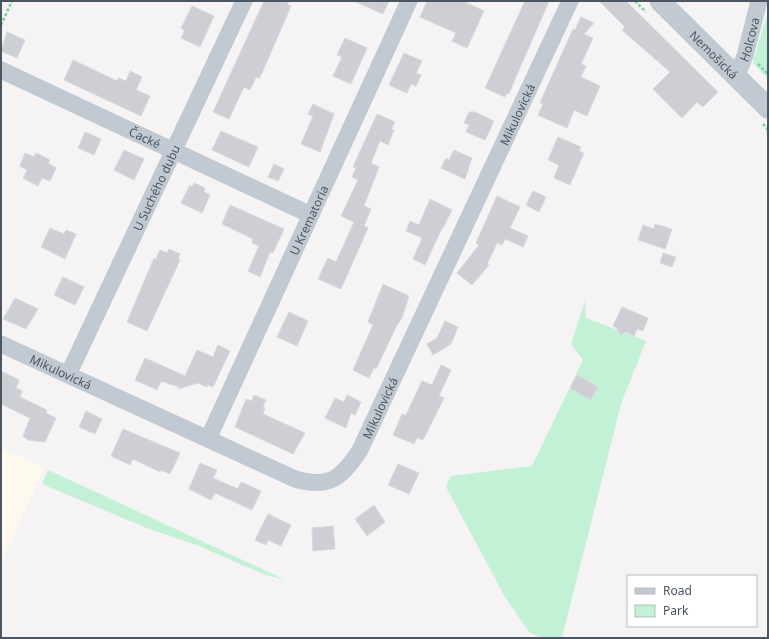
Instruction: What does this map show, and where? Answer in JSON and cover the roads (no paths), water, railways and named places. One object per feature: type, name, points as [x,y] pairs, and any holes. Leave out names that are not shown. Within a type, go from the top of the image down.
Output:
[{"type":"street","name":"U Suchého dubu","points":[[68,375],[244,1]]},
{"type":"street","name":"U Krematoria","points":[[208,439],[409,1]]},
{"type":"street","name":"Mikulovická","points":[[1,344],[295,479],[312,484],[325,482],[336,478],[350,465],[363,443],[570,1]]},
{"type":"street","name":"Nemošická","points":[[660,1],[768,108]]},
{"type":"street","name":"Holcova","points":[[736,76],[745,56],[759,1]]},
{"type":"street","name":"Čacké","points":[[1,70],[311,215]]}]
